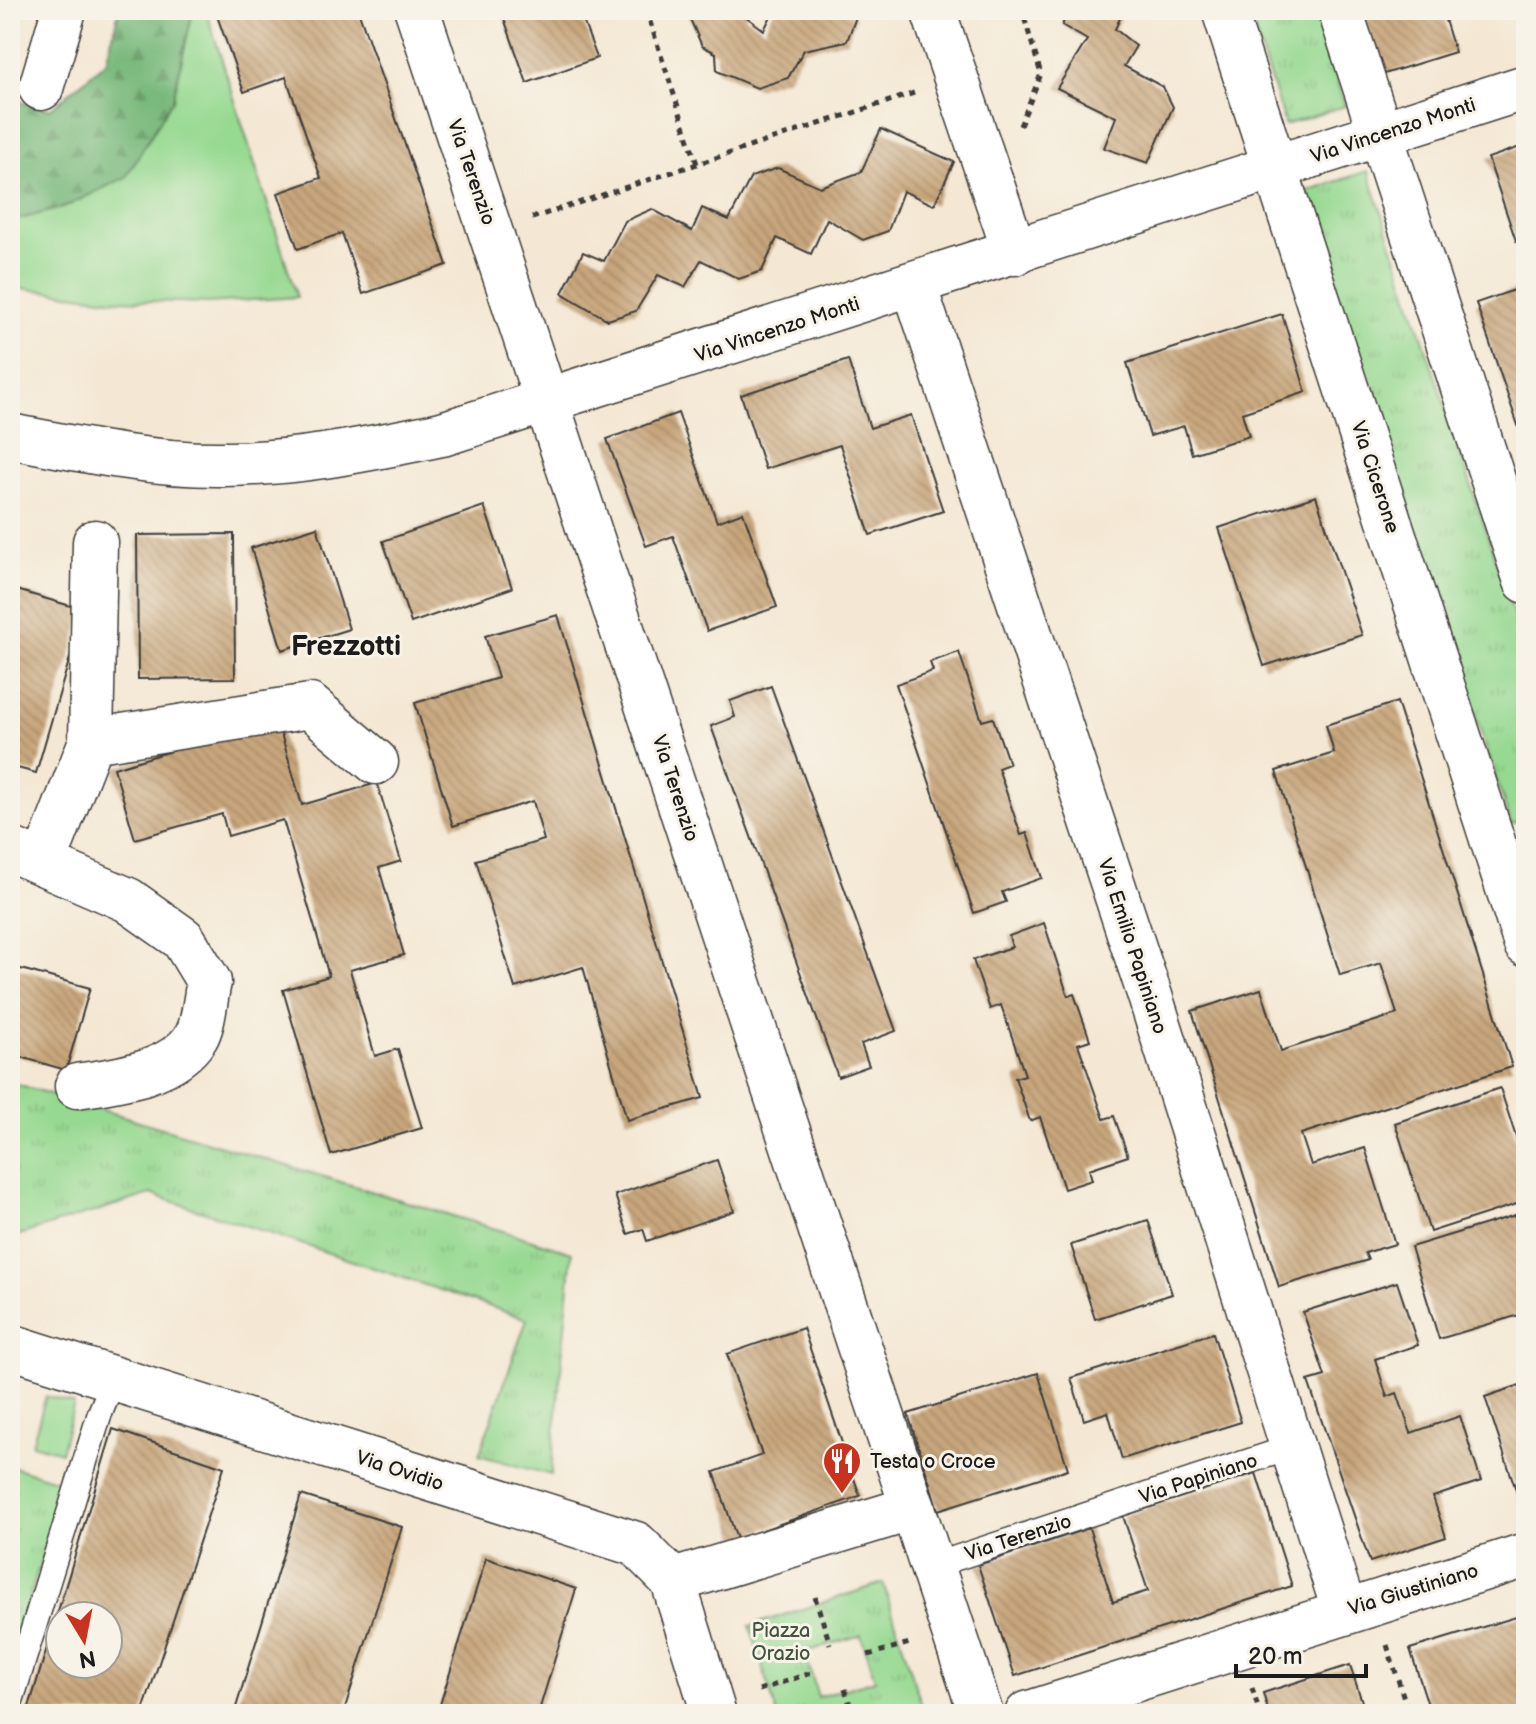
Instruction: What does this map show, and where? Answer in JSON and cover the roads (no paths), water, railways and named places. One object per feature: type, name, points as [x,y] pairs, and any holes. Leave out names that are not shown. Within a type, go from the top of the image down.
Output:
[{"type":"street","points":[[41,88],[64,10]]},
{"type":"street","name":"Via Terenzio","points":[[417,10],[981,1714]]},
{"type":"street","points":[[933,10],[1015,253]]},
{"type":"street","name":"Via Cicerone","points":[[1224,10],[1515,870],[1526,944]]},
{"type":"street","points":[[1340,10],[1526,581]]},
{"type":"street","name":"Via Vincenzo Monti","points":[[10,436],[106,454],[217,464],[343,455],[442,434],[1526,87]]},
{"type":"street","name":"Via Emilio Papiniano","points":[[914,285],[1150,996],[1344,1610]]},
{"type":"street","points":[[77,1086],[127,1079],[164,1065],[196,1037],[209,982],[183,939],[128,900],[27,856],[91,741],[95,542]]},
{"type":"street","points":[[91,741],[310,706],[376,762]]},
{"type":"street","name":"Via Ovidio","points":[[10,1346],[636,1544],[673,1581]]},
{"type":"street","points":[[714,1714],[673,1581],[913,1508]]},
{"type":"street","name":"Via Giustiniano","points":[[1027,1714],[1344,1610],[1526,1555]]},
{"type":"lane","points":[[10,1704],[100,1413],[114,1379]]},
{"type":"lane","name":"Via Papiniano","points":[[1104,1509],[1292,1447]]},
{"type":"lane","name":"Via Terenzio","points":[[932,1566],[1104,1509]]},
{"type":"place","name":"Testa o Croce","points":[[842,1495]]},
{"type":"district","name":"Frezzotti","points":[[346,645]]},
{"type":"park label","name":"Piazza Orazio","points":[[781,1642]]}]
